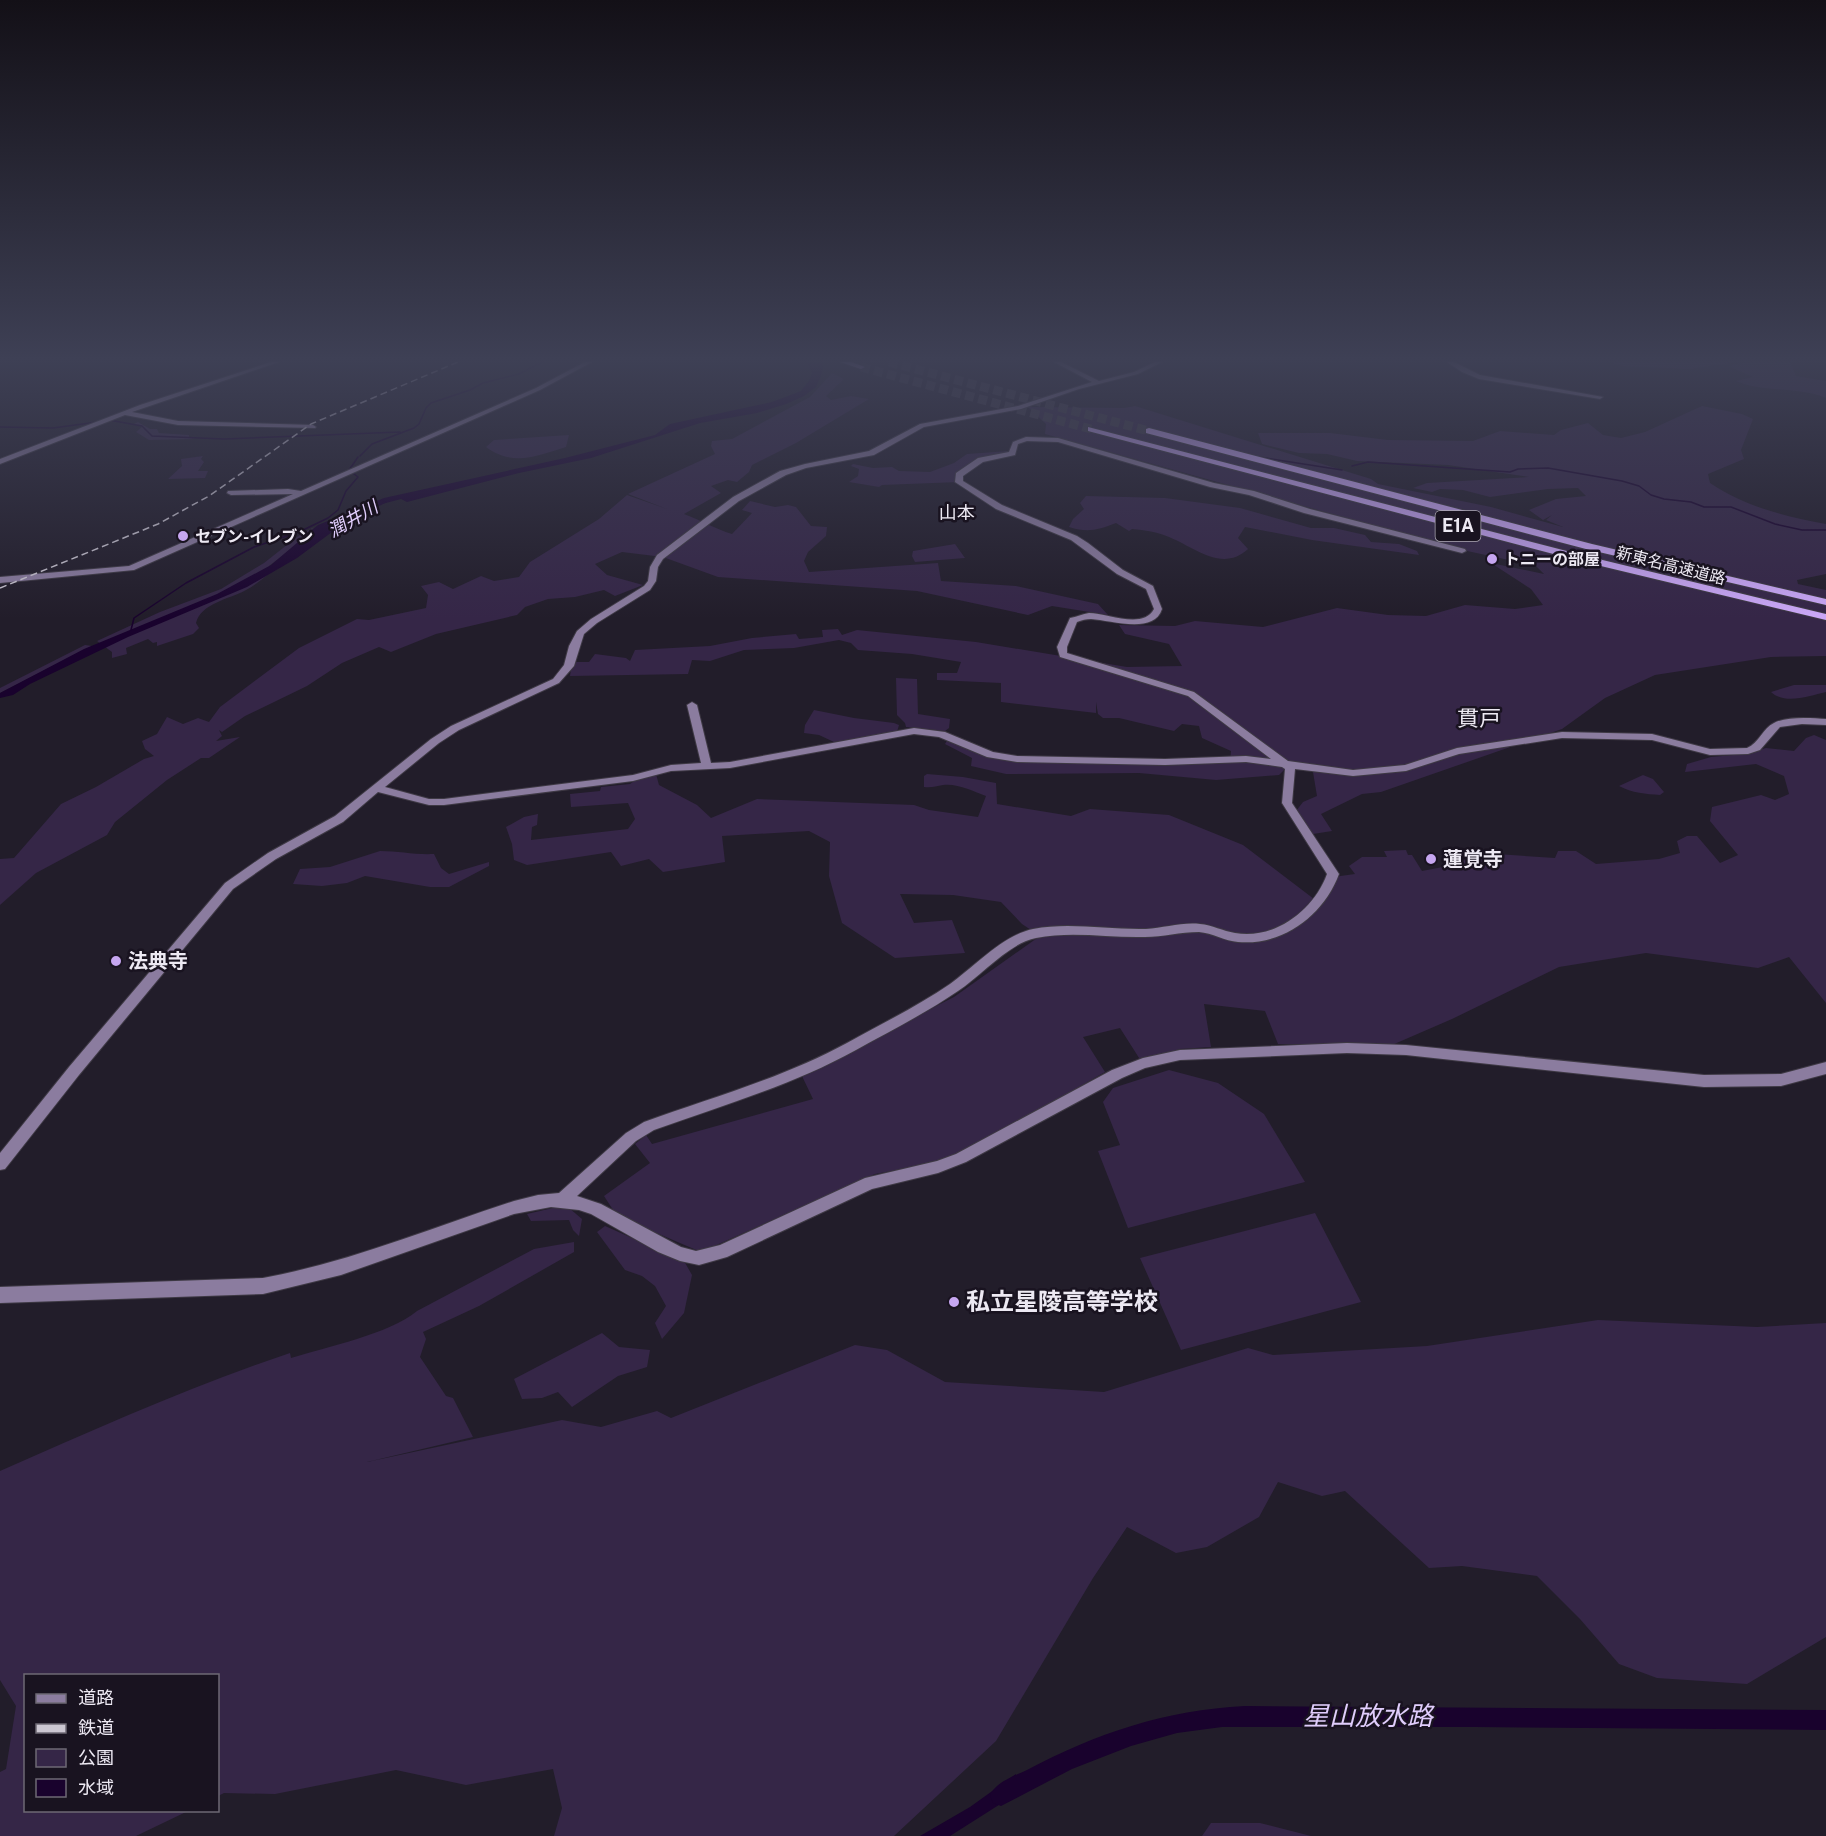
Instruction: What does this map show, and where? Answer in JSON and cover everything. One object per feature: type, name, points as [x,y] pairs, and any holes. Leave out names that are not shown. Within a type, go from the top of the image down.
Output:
[{"type":"highway","name":"新東名高速道路","points":[[1162,448],[1531,545],[1826,617]]},
{"type":"highway","name":"新東名高速道路","points":[[1216,448],[1580,544],[1826,602]]},
{"type":"street","points":[[0,462],[36,448]]},
{"type":"street","points":[[0,580],[131,568],[405,448]]},
{"type":"street","points":[[0,1164],[228,886],[272,856],[339,819],[435,741],[455,728],[556,681],[569,666],[580,633],[594,621],[644,591],[652,581],[654,567],[660,557],[706,519],[752,488],[802,467],[871,453],[881,448]]},
{"type":"street","points":[[563,1199],[631,1137],[649,1126],[795,1073],[849,1048],[953,988],[1012,943],[1031,934],[1059,930],[1147,933],[1181,928],[1202,928],[1236,938],[1260,938],[1293,925],[1328,888],[1333,874],[1287,803],[1292,772],[1287,766],[1191,694],[1063,655],[1062,647],[1073,620],[1088,616],[1134,622],[1150,619],[1158,609],[1150,588],[1120,572],[1074,538],[999,507],[959,482],[959,476],[984,458],[1012,453],[1015,448]]},
{"type":"street","points":[[1084,448],[1213,485],[1251,493],[1307,511],[1462,551]]},
{"type":"street","points":[[231,493],[292,491],[302,493]]},
{"type":"street","points":[[692,705],[707,766]]},
{"type":"street","points":[[378,789],[429,802],[444,802],[633,778],[671,768],[766,759],[914,730],[941,734],[991,755],[1017,759],[1143,762],[1246,759],[1337,772],[1377,773],[1406,768],[1457,751],[1575,734],[1659,737],[1710,752],[1738,752],[1756,748],[1772,729],[1785,722],[1826,722]]},
{"type":"street","points":[[0,1295],[232,1287],[283,1283],[342,1269],[527,1204],[563,1199],[603,1214],[679,1254],[698,1258],[709,1256],[870,1183],[929,1170],[961,1158],[1117,1074],[1143,1063],[1180,1054],[1347,1048],[1406,1050],[1665,1078],[1715,1081],[1781,1080],[1826,1068]]},
{"type":"green space","points":[[487,448],[564,448],[525,458],[506,457]]},
{"type":"green space","points":[[712,448],[787,448],[752,465],[749,472],[737,482],[728,480],[711,486],[721,493],[684,514],[732,534],[752,513],[742,510],[750,501],[775,507],[788,505],[796,507],[811,526],[827,527],[826,536],[808,552],[804,561],[809,572],[938,563],[941,581],[1016,586],[1098,604],[1108,615],[1052,606],[1028,615],[917,591],[718,577],[663,557],[622,552],[595,564],[607,575],[643,585],[615,596],[604,590],[575,597],[548,599],[525,607],[517,615],[436,634],[391,652],[379,647],[342,663],[307,686],[245,716],[222,732],[219,730],[222,736],[216,741],[240,737],[209,758],[201,758],[167,780],[115,822],[107,835],[36,873],[0,905],[0,859],[14,858],[61,804],[144,759],[154,756],[145,749],[142,741],[157,734],[167,717],[183,724],[198,718],[209,722],[220,707],[299,648],[357,619],[369,620],[426,608],[428,595],[421,586],[439,582],[453,589],[481,576],[494,581],[519,577],[530,562],[599,519],[627,495],[667,509],[628,494],[715,454]]},
{"type":"green space","points":[[1094,448],[1270,448],[1371,479],[1378,484],[1491,507],[1563,527],[1546,520],[1552,515],[1543,520],[1529,510],[1556,499],[1586,496],[1578,488],[1548,489],[1490,497],[1463,490],[1440,489],[1432,492],[1413,488],[1427,483],[1529,477],[1448,465],[1357,461],[1327,454],[1299,453],[1277,448],[1742,448],[1744,459],[1708,474],[1710,483],[1766,510],[1826,524],[1826,574],[1797,580],[1798,584],[1826,590],[1826,656],[1771,657],[1655,675],[1605,698],[1562,729],[1381,792],[1362,794],[1321,814],[1332,831],[1313,834],[1296,811],[1303,802],[1317,796],[1313,772],[1290,764],[1279,775],[1216,780],[1139,773],[1006,774],[971,766],[972,758],[945,744],[948,739],[997,759],[1230,762],[1231,751],[1202,738],[1199,726],[1182,724],[1174,731],[1119,718],[1103,718],[1098,714],[1096,702],[1096,713],[1001,702],[1001,683],[937,680],[937,673],[957,673],[961,662],[912,654],[858,650],[851,643],[839,640],[794,648],[744,650],[710,661],[692,660],[688,674],[570,676],[572,662],[589,662],[595,654],[626,658],[630,661],[635,650],[710,646],[752,638],[796,634],[799,639],[823,637],[822,630],[838,629],[842,635],[857,630],[976,642],[1127,667],[1182,666],[1169,644],[1125,634],[1119,625],[1175,626],[1195,621],[1263,627],[1337,608],[1388,615],[1426,616],[1465,605],[1515,609],[1543,605],[1531,589],[1491,563],[1544,574],[1536,566],[1458,549]]},
{"type":"green space","points":[[1009,451],[1009,453],[980,460],[959,475],[959,482],[882,485],[879,487],[849,482],[858,476],[859,469],[851,466],[853,464],[873,468],[892,467],[899,471],[930,472],[954,463],[967,454]]},
{"type":"green space","points":[[203,456],[201,459],[204,462],[198,471],[208,471],[205,478],[168,479],[182,466],[181,459]]},
{"type":"green space","points":[[1086,496],[1165,498],[1240,508],[1311,528],[1334,528],[1365,535],[1371,542],[1399,544],[1417,551],[1419,555],[1312,540],[1245,527],[1238,538],[1248,549],[1228,559],[1218,558],[1198,552],[1164,535],[1142,530],[1129,531],[1116,523],[1093,530],[1069,527],[1073,519],[1084,509],[1080,503]]},
{"type":"green space","points":[[314,527],[299,543],[269,566],[270,573],[246,590],[217,602],[204,611],[196,623],[199,628],[193,634],[157,646],[157,642],[153,643],[148,639],[126,648],[127,654],[112,658],[112,652],[97,641],[160,612],[221,589],[264,563],[297,537]]},
{"type":"green space","points":[[955,544],[965,558],[915,562],[912,556],[913,551]]},
{"type":"green space","points":[[85,645],[92,646],[0,693],[0,688]]},
{"type":"green space","points":[[896,678],[917,679],[918,714],[950,719],[949,728],[945,731],[906,727],[897,715]]},
{"type":"green space","points":[[1794,685],[1826,685],[1826,692],[1790,699],[1771,692]]},
{"type":"green space","points":[[814,710],[899,725],[897,732],[834,742],[819,735],[804,733],[805,725]]},
{"type":"green space","points":[[1814,735],[1826,740],[1826,1003],[1789,957],[1758,968],[1646,953],[1559,967],[1452,1019],[1392,1045],[1278,1044],[1265,1011],[1204,1004],[1211,1047],[1180,1049],[1141,1061],[1120,1028],[1083,1037],[1105,1072],[984,1142],[935,1163],[875,1174],[701,1252],[617,1216],[604,1196],[650,1163],[635,1144],[646,1135],[652,1144],[813,1099],[801,1074],[954,997],[1040,936],[1022,924],[1001,902],[953,895],[900,894],[914,923],[952,920],[965,953],[895,958],[842,923],[829,876],[830,842],[809,831],[722,836],[725,862],[663,872],[649,859],[621,866],[611,852],[527,865],[514,860],[512,844],[506,827],[524,817],[538,814],[537,825],[532,827],[531,840],[628,829],[635,819],[628,803],[571,807],[570,794],[600,791],[601,787],[630,784],[638,778],[656,774],[659,785],[697,805],[711,818],[757,799],[914,805],[929,810],[978,817],[986,796],[954,785],[924,787],[924,776],[927,774],[963,777],[996,783],[997,804],[1071,816],[1090,809],[1169,815],[1243,845],[1314,899],[1326,878],[1355,874],[1349,866],[1362,857],[1387,857],[1384,851],[1406,850],[1422,871],[1453,865],[1482,853],[1555,858],[1558,851],[1576,851],[1596,864],[1659,859],[1680,853],[1677,841],[1687,836],[1697,836],[1720,863],[1738,855],[1710,821],[1712,807],[1761,795],[1775,800],[1789,794],[1784,776],[1756,764],[1685,772],[1687,764],[1711,757],[1744,754],[1766,748],[1794,751],[1806,738]]},
{"type":"green space","points":[[1643,775],[1653,779],[1664,792],[1660,795],[1644,794],[1619,786]]},
{"type":"green space","points":[[380,851],[434,854],[441,868],[449,874],[489,862],[489,866],[449,887],[430,887],[365,876],[347,883],[322,886],[293,884],[300,869],[330,867]]},
{"type":"green space","points":[[1169,1070],[1218,1083],[1264,1114],[1305,1182],[1128,1228],[1098,1151],[1120,1145],[1103,1102],[1113,1088]]},
{"type":"green space","points":[[557,1207],[569,1208],[582,1219],[579,1236],[573,1230],[569,1220],[531,1221],[527,1214]]},
{"type":"green space","points":[[1315,1213],[1361,1302],[1181,1350],[1140,1258]]},
{"type":"green space","points":[[605,1226],[684,1261],[692,1275],[684,1313],[662,1339],[655,1323],[666,1306],[655,1286],[642,1276],[625,1270],[597,1232]]},
{"type":"green space","points":[[574,1242],[574,1252],[479,1306],[423,1332],[426,1339],[420,1357],[446,1396],[453,1398],[473,1437],[367,1462],[562,1420],[601,1427],[657,1411],[671,1418],[855,1345],[887,1350],[945,1382],[1104,1392],[1248,1348],[1273,1355],[1427,1346],[1598,1320],[1757,1327],[1826,1323],[1826,1637],[1747,1684],[1657,1678],[1619,1664],[1580,1619],[1537,1576],[1462,1566],[1429,1568],[1345,1491],[1322,1496],[1278,1482],[1259,1517],[1207,1547],[1176,1553],[1127,1527],[1093,1578],[996,1741],[894,1836],[554,1836],[562,1808],[553,1769],[466,1785],[396,1770],[275,1794],[224,1793],[219,1796],[219,1674],[24,1674],[24,1812],[186,1812],[136,1836],[0,1836],[0,1772],[6,1769],[16,1706],[0,1680],[0,1471],[216,1379],[290,1353],[291,1358],[391,1326],[534,1249]]},
{"type":"green space","points":[[602,1333],[619,1347],[650,1350],[647,1367],[618,1376],[572,1407],[558,1392],[542,1398],[522,1399],[514,1379]]},
{"type":"green space","points":[[1211,1823],[1260,1823],[1311,1836],[1202,1836]]},
{"type":"water","points":[[605,448],[623,448],[591,458],[519,473],[407,502],[401,499],[363,509],[297,558],[247,587],[128,637],[30,684],[13,695],[0,698],[0,693],[84,649],[217,594],[271,565],[318,525],[384,498]]},
{"type":"water","points":[[1016,1774],[1013,1796],[950,1836],[920,1836],[970,1807]]},
{"type":"waterway","points":[[360,456],[368,448]]},
{"type":"waterway","points":[[131,630],[134,618],[186,583],[254,547],[299,532],[328,518],[338,510],[346,491],[358,477],[349,470],[358,457]]},
{"type":"waterway","points":[[1259,457],[1342,470]]},
{"type":"waterway","points":[[1352,466],[1368,462],[1510,472],[1518,469],[1548,468],[1622,481],[1639,486],[1651,495],[1664,499],[1691,502],[1704,507],[1731,507],[1775,524],[1802,530],[1826,530]]},
{"type":"waterway","name":"潤井川","points":[[345,520],[383,502]]},
{"type":"waterway","name":"星山放水路","points":[[1001,1795],[1043,1772],[1109,1743],[1131,1735],[1200,1719],[1267,1716],[1826,1720]]},
{"type":"railway","points":[[0,588],[158,524],[209,496],[277,448]]},
{"type":"place","name":"セブン-イレブン","points":[[183,536]]},
{"type":"place","name":"トニーの部屋","points":[[1492,559]]},
{"type":"place","name":"蓮覚寺","points":[[1431,859]]},
{"type":"place","name":"法典寺","points":[[116,961]]},
{"type":"place","name":"私立星陵高等学校","points":[[954,1302]]},
{"type":"district","name":"山本","points":[[957,513]]},
{"type":"district","name":"貫戸","points":[[1479,718]]}]
